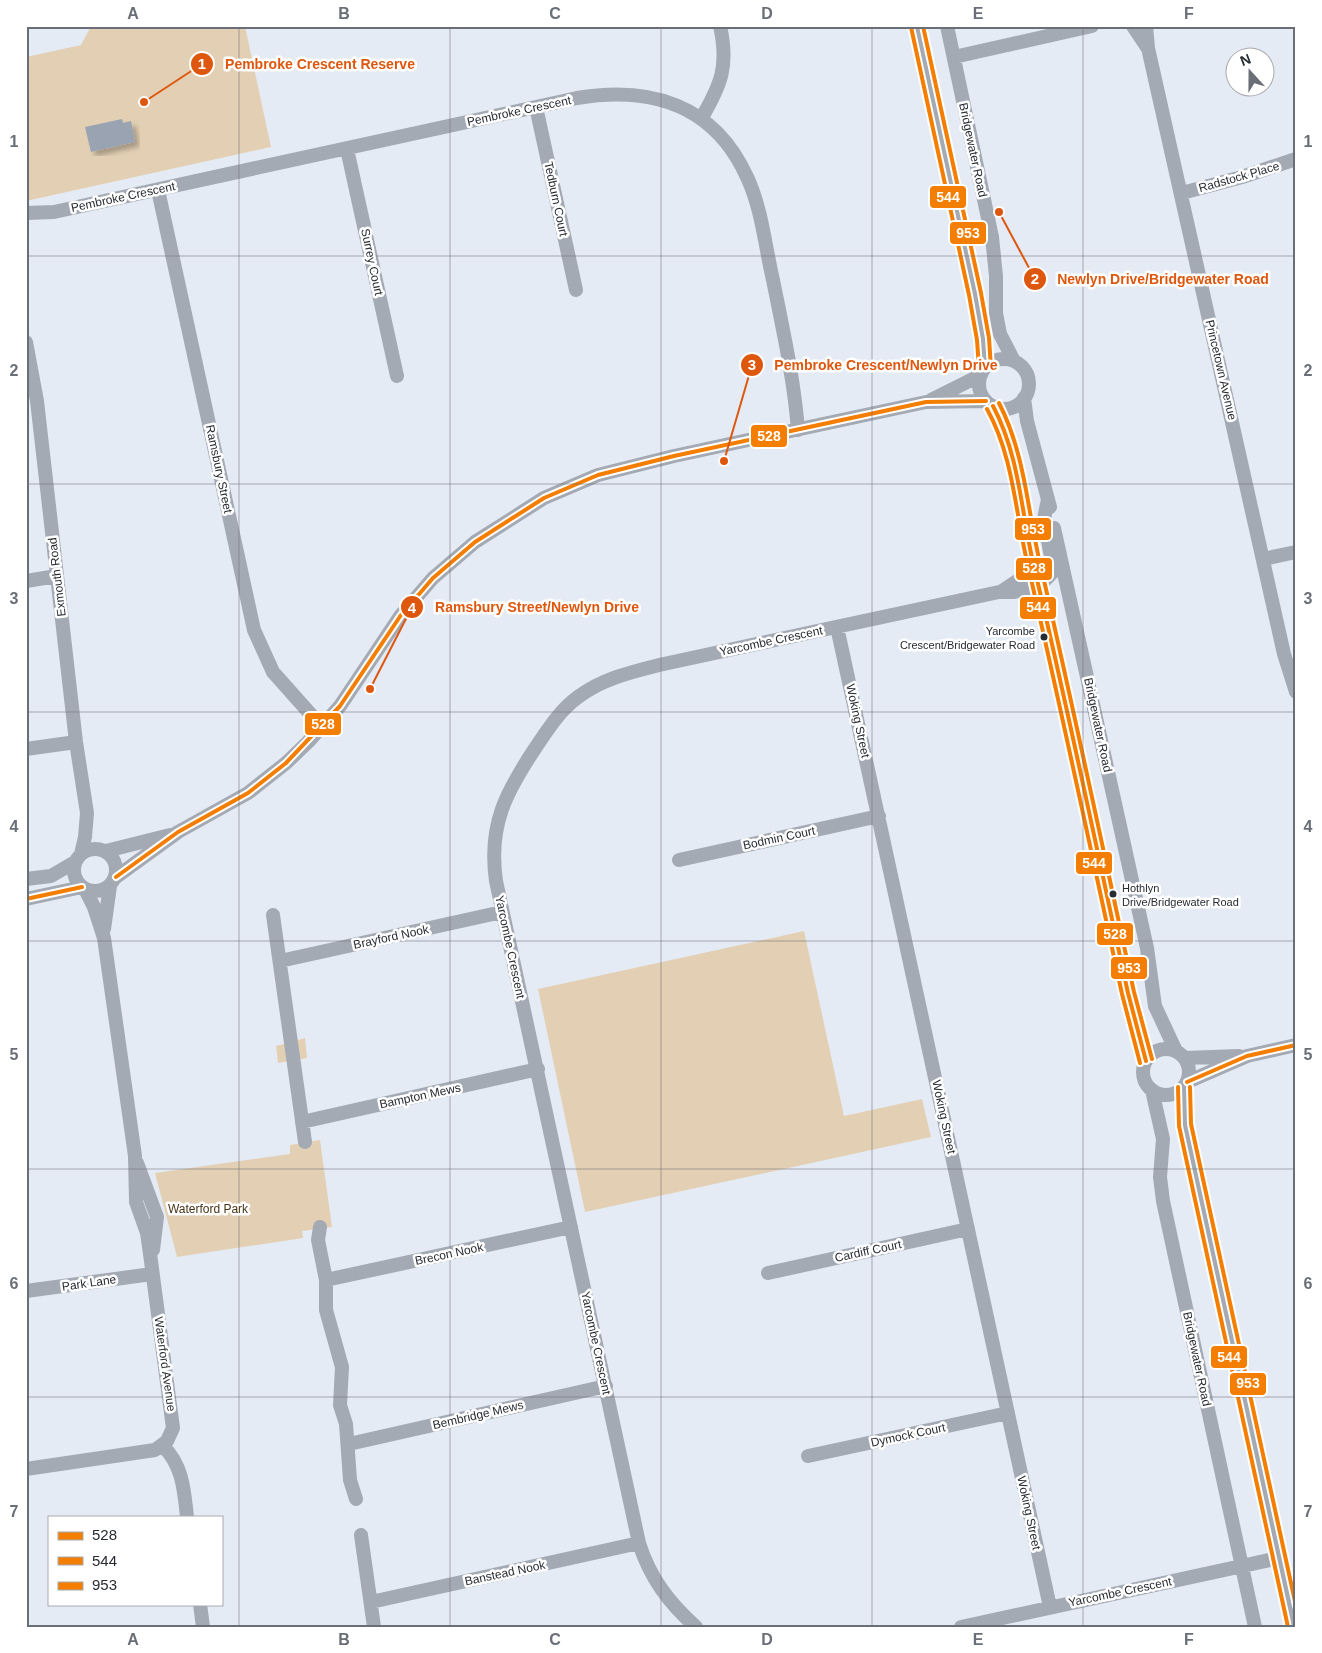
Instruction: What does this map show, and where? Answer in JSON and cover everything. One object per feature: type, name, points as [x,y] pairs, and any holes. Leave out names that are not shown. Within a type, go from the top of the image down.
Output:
[{"type":"street","points":[[701,119],[715,96],[724,70],[724,46],[720,26]]},
{"type":"street","points":[[917,26],[983,339],[983,372],[980,387],[1003,423],[1016,456],[1034,564],[1128,993],[1146,1061],[1144,1077],[1152,1090],[1158,1094],[1172,1094],[1186,1085],[1247,1056],[1296,1045]]},
{"type":"street","name":"Bridgewater Road","points":[[947,26],[992,237],[996,276],[996,313],[1000,334],[1014,361]]},
{"type":"street","points":[[954,57],[1092,26]]},
{"type":"street","name":"Princetown Avenue","points":[[1133,26],[1148,48]]},
{"type":"street","name":"Princetown Avenue","points":[[1146,26],[1148,48],[1284,654],[1296,692]]},
{"type":"street","name":"Pembroke Crescent","points":[[26,213],[54,212],[604,94],[629,93],[653,97],[701,119],[730,148],[744,170],[752,191],[804,428]]},
{"type":"street","name":"Tedburn Court","points":[[536,108],[576,290]]},
{"type":"street","name":"Surrey Court","points":[[347,148],[397,376]]},
{"type":"street","name":"Radstock Place","points":[[1182,193],[1242,177],[1296,159]]},
{"type":"street","name":"Ramsbury Street","points":[[158,190],[254,630],[273,672],[322,728]]},
{"type":"street","name":"Pembroke Crescent","points":[[26,224],[54,212]]},
{"type":"street","name":"Exmouth Road","points":[[26,342],[31,402],[57,576],[76,742],[87,813],[85,837],[78,858]]},
{"type":"street","points":[[26,899],[83,888],[98,892],[178,832],[248,793],[286,763],[322,728],[355,685],[385,638],[417,596],[467,548],[519,512],[570,486],[623,468],[926,402],[990,404],[1000,408],[1014,407],[1028,392],[1028,377],[1025,371],[1014,361],[999,360],[983,372],[926,402]]},
{"type":"street","name":"Bridgewater Road","points":[[1024,398],[1027,421],[1048,499],[1145,939],[1152,993],[1158,1013],[1180,1054]]},
{"type":"street","points":[[1039,586],[1048,578],[1053,568],[1044,519],[1048,499]]},
{"type":"street","points":[[1263,559],[1296,552]]},
{"type":"street","name":"Yarcombe Crescent","points":[[999,592],[1026,575],[1034,564]]},
{"type":"street","points":[[26,581],[57,576]]},
{"type":"street","name":"Yarcombe Crescent","points":[[696,1627],[658,1586],[639,1543],[538,1070],[502,912],[493,864],[495,829],[501,809],[508,791],[552,723],[577,698],[609,680],[630,672],[999,592],[1014,592],[1039,586]]},
{"type":"street","name":"Woking Street","points":[[837,627],[1050,1607]]},
{"type":"street","points":[[26,749],[76,742]]},
{"type":"street","name":"Exmouth Road","points":[[87,813],[103,850]]},
{"type":"street","name":"Bodmin Court","points":[[679,860],[879,816]]},
{"type":"street","points":[[26,879],[51,876],[94,848],[103,850],[178,832]]},
{"type":"street","points":[[103,850],[115,862],[113,881]]},
{"type":"street","points":[[78,858],[74,876],[83,888]]},
{"type":"street","name":"Waterford Avenue","points":[[104,938],[113,881]]},
{"type":"street","name":"Waterford Avenue","points":[[83,888],[94,907],[104,938],[135,1156],[136,1202],[147,1233],[152,1267],[173,1418],[171,1435],[162,1446]]},
{"type":"street","name":"Brayford Nook","points":[[280,961],[502,912]]},
{"type":"street","points":[[273,915],[305,1142]]},
{"type":"street","points":[[1146,1061],[1155,1052],[1169,1049],[1180,1054],[1247,1056]]},
{"type":"street","points":[[1180,1054],[1190,1070],[1182,1100],[1185,1125],[1294,1627]]},
{"type":"street","name":"Bampton Mews","points":[[302,1122],[538,1070]]},
{"type":"street","name":"Bridgewater Road","points":[[1152,1090],[1163,1139],[1160,1177],[1163,1202],[1255,1627]]},
{"type":"street","points":[[320,1227],[318,1240],[326,1280],[328,1322],[342,1368],[340,1405],[346,1424],[349,1444],[350,1480],[356,1500]]},
{"type":"street","name":"Brecon Nook","points":[[326,1280],[571,1227]]},
{"type":"street","name":"Cardiff Court","points":[[768,1273],[968,1229]]},
{"type":"street","name":"Park Lane","points":[[26,1291],[152,1267]]},
{"type":"street","name":"Bembridge Mews","points":[[349,1444],[606,1386]]},
{"type":"street","name":"Dymock Court","points":[[808,1456],[1008,1413]]},
{"type":"street","points":[[26,1469],[150,1452],[162,1446],[175,1460],[181,1472],[187,1516]]},
{"type":"street","points":[[361,1536],[374,1627]]},
{"type":"street","name":"Banstead Nook","points":[[371,1602],[639,1543]]},
{"type":"street","name":"Yarcombe Crescent","points":[[961,1627],[1279,1558]]},
{"type":"street","points":[[200,1606],[203,1627]]},
{"type":"green space","points":[[91,26],[245,26],[271,147],[26,201],[26,57],[81,45]]},
{"type":"green space","points":[[804,931],[844,1116],[922,1099],[931,1137],[585,1212],[538,989]]},
{"type":"green space","points":[[305,1038],[307,1058],[278,1063],[276,1046]]},
{"type":"green space","name":"Waterford Park","points":[[320,1140],[332,1227],[302,1231],[303,1238],[177,1257],[155,1173],[290,1154],[290,1145]]},
{"type":"building","points":[[122,119],[123,123],[131,121],[135,142],[91,152],[85,127]]},
{"type":"transit line","name":"953","points":[[923,26],[981,293],[989,338],[991,368]]},
{"type":"transit line","name":"544","points":[[911,27],[969,295],[977,340],[979,368]]},
{"type":"transit line","name":"528","points":[[116,877],[178,832],[248,793],[286,763],[340,706],[401,615],[433,578],[475,542],[544,498],[598,475],[674,456],[926,402],[986,401]]},
{"type":"transit line","name":"953","points":[[999,403],[1008,422],[1020,462],[1134,992],[1152,1059]]},
{"type":"transit line","name":"528","points":[[993,406],[1009,445],[1019,485],[1034,567],[1071,726],[1128,993],[1146,1061]]},
{"type":"transit line","name":"544","points":[[987,409],[1003,447],[1013,486],[1024,546],[1122,994],[1140,1063]]},
{"type":"transit line","name":"528","points":[[26,899],[82,887]]},
{"type":"transit line","name":"528","points":[[1187,1082],[1247,1056],[1296,1045]]},
{"type":"transit line","name":"544","points":[[1178,1087],[1179,1126],[1288,1627]]},
{"type":"transit line","name":"953","points":[[1190,1087],[1191,1124],[1296,1606]]},
{"type":"place","name":"Pembroke Crescent Reserve","points":[[144,102]]},
{"type":"place","name":"Newlyn Drive/Bridgewater Road","points":[[999,212]]},
{"type":"place","name":"Pembroke Crescent/Newlyn Drive","points":[[724,461]]},
{"type":"place","name":"Yarcombe Crescent/Bridgewater Road","points":[[1044,637]]},
{"type":"place","name":"Ramsbury Street/Newlyn Drive","points":[[370,689]]},
{"type":"place","name":"Hothlyn Drive/Bridgewater Road","points":[[1113,894]]}]
